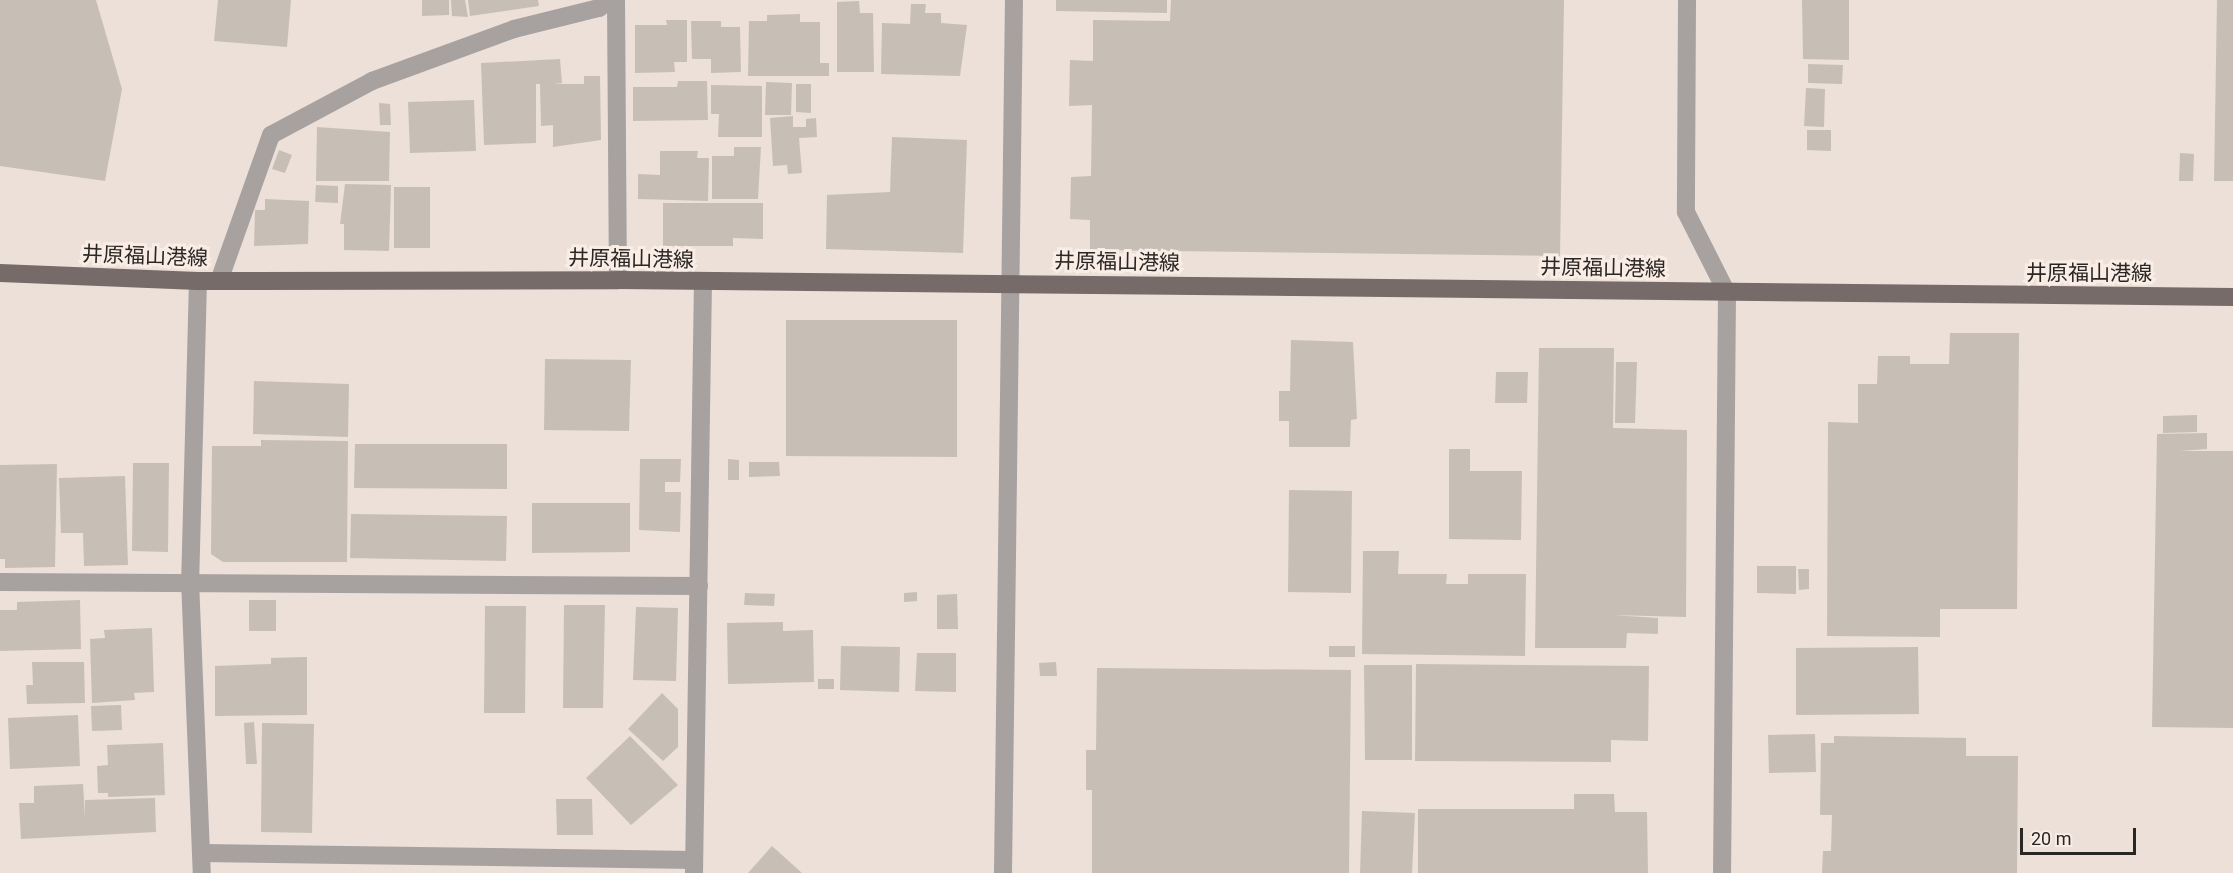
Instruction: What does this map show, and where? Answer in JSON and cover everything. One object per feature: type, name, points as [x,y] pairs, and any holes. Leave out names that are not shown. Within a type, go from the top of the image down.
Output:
[{"type":"main road","name":"井原福山港線","points":[[0,273],[198,281],[618,280],[1008,283],[2233,297]]},
{"type":"street","points":[[219,281],[271,135],[372,81],[514,29],[599,8],[609,0]]},
{"type":"street","points":[[616,0],[618,280]]},
{"type":"street","points":[[1003,873],[1008,283],[1014,0]]},
{"type":"street","points":[[1687,0],[1686,212],[1727,293],[1722,873]]},
{"type":"street","points":[[198,281],[190,580],[202,873]]},
{"type":"street","points":[[201,853],[694,867],[703,282]]},
{"type":"street","points":[[0,582],[190,580],[699,586]]},
{"type":"building","points":[[0,0],[96,0],[122,89],[105,181],[0,166]]},
{"type":"building","points":[[218,0],[291,0],[287,47],[214,41]]},
{"type":"building","points":[[422,0],[449,0],[449,15],[422,16]]},
{"type":"building","points":[[451,0],[465,0],[468,17],[452,16]]},
{"type":"building","points":[[468,0],[538,0],[539,6],[470,16]]},
{"type":"building","points":[[1056,0],[1167,0],[1167,13],[1056,11]]},
{"type":"building","points":[[1171,0],[1564,0],[1560,256],[1090,250],[1090,220],[1070,219],[1071,177],[1091,176],[1092,105],[1069,106],[1070,60],[1093,61],[1093,20],[1170,21]]},
{"type":"building","points":[[1802,0],[1849,0],[1849,60],[1803,59]]},
{"type":"building","points":[[2217,0],[2233,0],[2233,181],[2214,181]]},
{"type":"building","points":[[859,1],[860,13],[873,13],[874,72],[837,72],[837,2]]},
{"type":"building","points":[[911,4],[926,4],[925,13],[941,13],[941,23],[967,25],[960,76],[881,74],[882,23],[910,24]]},
{"type":"building","points":[[800,14],[800,22],[820,22],[820,63],[829,63],[829,76],[748,76],[749,21],[767,21],[767,15]]},
{"type":"building","points":[[666,20],[687,20],[687,62],[674,62],[675,72],[635,73],[635,25],[667,25]]},
{"type":"building","points":[[691,21],[721,21],[721,27],[740,27],[741,72],[711,73],[711,59],[692,59]]},
{"type":"building","points":[[560,59],[562,83],[554,84],[584,84],[584,76],[600,76],[601,140],[553,147],[553,125],[541,126],[540,84],[536,84],[536,143],[484,145],[481,63]]},
{"type":"building","points":[[1808,64],[1843,65],[1842,84],[1808,83]]},
{"type":"building","points":[[678,81],[707,81],[708,120],[633,121],[633,87],[677,87]]},
{"type":"building","points":[[766,82],[792,83],[791,115],[765,115]]},
{"type":"building","points":[[796,84],[811,84],[811,113],[796,112]]},
{"type":"building","points":[[711,85],[762,86],[762,137],[718,137],[719,114],[711,114]]},
{"type":"building","points":[[1806,88],[1825,89],[1824,127],[1804,126]]},
{"type":"building","points":[[474,100],[476,151],[410,153],[408,102]]},
{"type":"building","points":[[379,103],[390,104],[391,125],[380,125]]},
{"type":"building","points":[[793,116],[793,127],[806,127],[806,119],[816,118],[817,137],[799,138],[802,173],[788,174],[787,165],[773,166],[770,118]]},
{"type":"building","points":[[317,127],[390,132],[389,181],[316,181]]},
{"type":"building","points":[[1807,130],[1831,130],[1831,151],[1807,150]]},
{"type":"building","points":[[892,137],[967,140],[963,253],[826,249],[827,195],[890,192]]},
{"type":"building","points":[[734,147],[761,147],[758,199],[712,199],[712,156],[734,156]]},
{"type":"building","points":[[279,150],[292,155],[285,173],[272,169]]},
{"type":"building","points":[[660,151],[698,151],[697,158],[709,158],[708,201],[638,199],[638,174],[660,175]]},
{"type":"building","points":[[2180,153],[2194,154],[2193,181],[2179,181]]},
{"type":"building","points":[[345,184],[391,185],[389,251],[344,250],[344,224],[340,224]]},
{"type":"building","points":[[316,185],[338,186],[338,203],[315,202]]},
{"type":"building","points":[[394,187],[430,187],[430,248],[394,248]]},
{"type":"building","points":[[265,199],[309,201],[308,244],[254,246],[255,210],[265,210]]},
{"type":"building","points":[[663,203],[763,203],[763,239],[733,238],[733,246],[663,246]]},
{"type":"building","points":[[786,320],[957,320],[957,457],[786,456]]},
{"type":"building","points":[[1950,333],[2019,333],[2017,609],[1940,609],[1940,637],[1827,636],[1828,422],[1858,423],[1858,384],[1877,384],[1878,356],[1910,356],[1910,364],[1949,364]]},
{"type":"building","points":[[1291,340],[1353,342],[1357,419],[1351,420],[1350,447],[1289,447],[1289,421],[1279,421],[1279,391],[1290,391]]},
{"type":"building","points":[[1539,348],[1614,348],[1613,428],[1687,430],[1686,617],[1612,615],[1658,618],[1658,634],[1627,633],[1626,648],[1535,648]]},
{"type":"building","points":[[545,359],[631,360],[629,431],[544,430]]},
{"type":"building","points":[[1616,362],[1637,362],[1635,423],[1615,423]]},
{"type":"building","points":[[1496,372],[1528,372],[1527,403],[1495,403]]},
{"type":"building","points":[[254,381],[349,384],[348,437],[253,434]]},
{"type":"building","points":[[2197,415],[2197,432],[2163,433],[2163,416]]},
{"type":"building","points":[[2207,433],[2207,449],[2180,451],[2233,451],[2233,728],[2152,727],[2157,434]]},
{"type":"building","points":[[261,440],[348,441],[347,562],[223,562],[211,554],[212,446],[261,446]]},
{"type":"building","points":[[355,444],[507,444],[507,489],[354,488]]},
{"type":"building","points":[[1449,449],[1470,449],[1470,471],[1522,471],[1521,540],[1449,539]]},
{"type":"building","points":[[640,459],[681,459],[680,482],[665,482],[665,492],[681,492],[680,532],[639,530]]},
{"type":"building","points":[[728,459],[739,460],[739,480],[728,480]]},
{"type":"building","points":[[749,462],[779,462],[780,476],[749,477]]},
{"type":"building","points":[[133,463],[169,463],[168,552],[132,551]]},
{"type":"building","points":[[57,464],[55,567],[5,568],[5,559],[0,559],[0,465]]},
{"type":"building","points":[[125,476],[128,565],[84,566],[83,533],[61,533],[59,478]]},
{"type":"building","points":[[1289,490],[1352,491],[1351,593],[1288,592]]},
{"type":"building","points":[[532,503],[630,503],[630,552],[532,553]]},
{"type":"building","points":[[351,514],[507,516],[506,561],[350,558]]},
{"type":"building","points":[[1363,551],[1399,551],[1398,574],[1447,574],[1446,584],[1468,584],[1468,574],[1526,574],[1525,656],[1362,654]]},
{"type":"building","points":[[1757,566],[1796,566],[1796,594],[1757,593]]},
{"type":"building","points":[[1798,569],[1809,569],[1809,589],[1799,590]]},
{"type":"building","points":[[917,592],[917,601],[904,602],[904,593]]},
{"type":"building","points":[[745,593],[775,594],[774,606],[744,605]]},
{"type":"building","points":[[957,594],[958,629],[937,629],[937,595]]},
{"type":"building","points":[[80,600],[81,649],[0,651],[0,610],[17,610],[17,602]]},
{"type":"building","points":[[249,600],[276,600],[276,631],[249,631]]},
{"type":"building","points":[[564,605],[605,605],[603,708],[563,708]]},
{"type":"building","points":[[485,606],[526,606],[525,713],[484,713]]},
{"type":"building","points":[[636,607],[678,608],[676,681],[633,680]]},
{"type":"building","points":[[783,622],[783,631],[813,630],[814,682],[728,684],[727,623]]},
{"type":"building","points":[[152,628],[154,692],[134,693],[135,700],[92,703],[90,639],[105,638],[104,630]]},
{"type":"building","points":[[841,646],[900,647],[899,692],[840,690]]},
{"type":"building","points":[[1329,646],[1355,646],[1355,657],[1329,657]]},
{"type":"building","points":[[1918,647],[1919,714],[1796,715],[1796,648]]},
{"type":"building","points":[[917,653],[956,653],[956,692],[915,691]]},
{"type":"building","points":[[307,657],[307,715],[215,716],[215,666],[271,664],[271,658]]},
{"type":"building","points":[[32,662],[84,662],[85,703],[27,704],[26,685],[33,685]]},
{"type":"building","points":[[1056,662],[1057,676],[1040,676],[1039,663]]},
{"type":"building","points":[[1416,664],[1649,666],[1648,741],[1611,740],[1611,762],[1415,761]]},
{"type":"building","points":[[1364,665],[1412,665],[1412,760],[1365,760]]},
{"type":"building","points":[[1097,668],[1351,670],[1349,873],[1092,873],[1092,790],[1086,790],[1086,750],[1096,750]]},
{"type":"building","points":[[818,679],[834,679],[834,689],[818,689]]},
{"type":"building","points":[[662,693],[678,709],[678,747],[663,761],[628,729]]},
{"type":"building","points":[[121,705],[122,730],[92,731],[91,706]]},
{"type":"building","points":[[78,715],[80,766],[10,769],[8,718]]},
{"type":"building","points":[[254,722],[257,764],[246,764],[244,723]]},
{"type":"building","points":[[262,723],[314,724],[312,833],[261,832]]},
{"type":"building","points":[[1815,734],[1816,772],[1769,773],[1768,735]]},
{"type":"building","points":[[630,736],[678,785],[631,825],[586,778]]},
{"type":"building","points":[[1834,736],[1966,738],[1966,756],[2018,756],[2017,873],[1822,873],[1823,851],[1831,851],[1832,815],[1820,815],[1821,743],[1834,743]]},
{"type":"building","points":[[163,743],[165,795],[108,797],[108,793],[98,793],[97,766],[108,765],[107,745]]},
{"type":"building","points":[[83,784],[85,817],[85,800],[155,798],[156,832],[21,839],[19,803],[34,803],[34,786]]},
{"type":"building","points":[[1574,794],[1614,794],[1615,812],[1647,812],[1648,873],[1418,873],[1418,809],[1574,809]]},
{"type":"building","points":[[556,799],[592,799],[593,835],[557,835]]},
{"type":"building","points":[[1362,811],[1415,813],[1412,873],[1360,873]]},
{"type":"building","points":[[772,846],[802,873],[748,873]]}]
